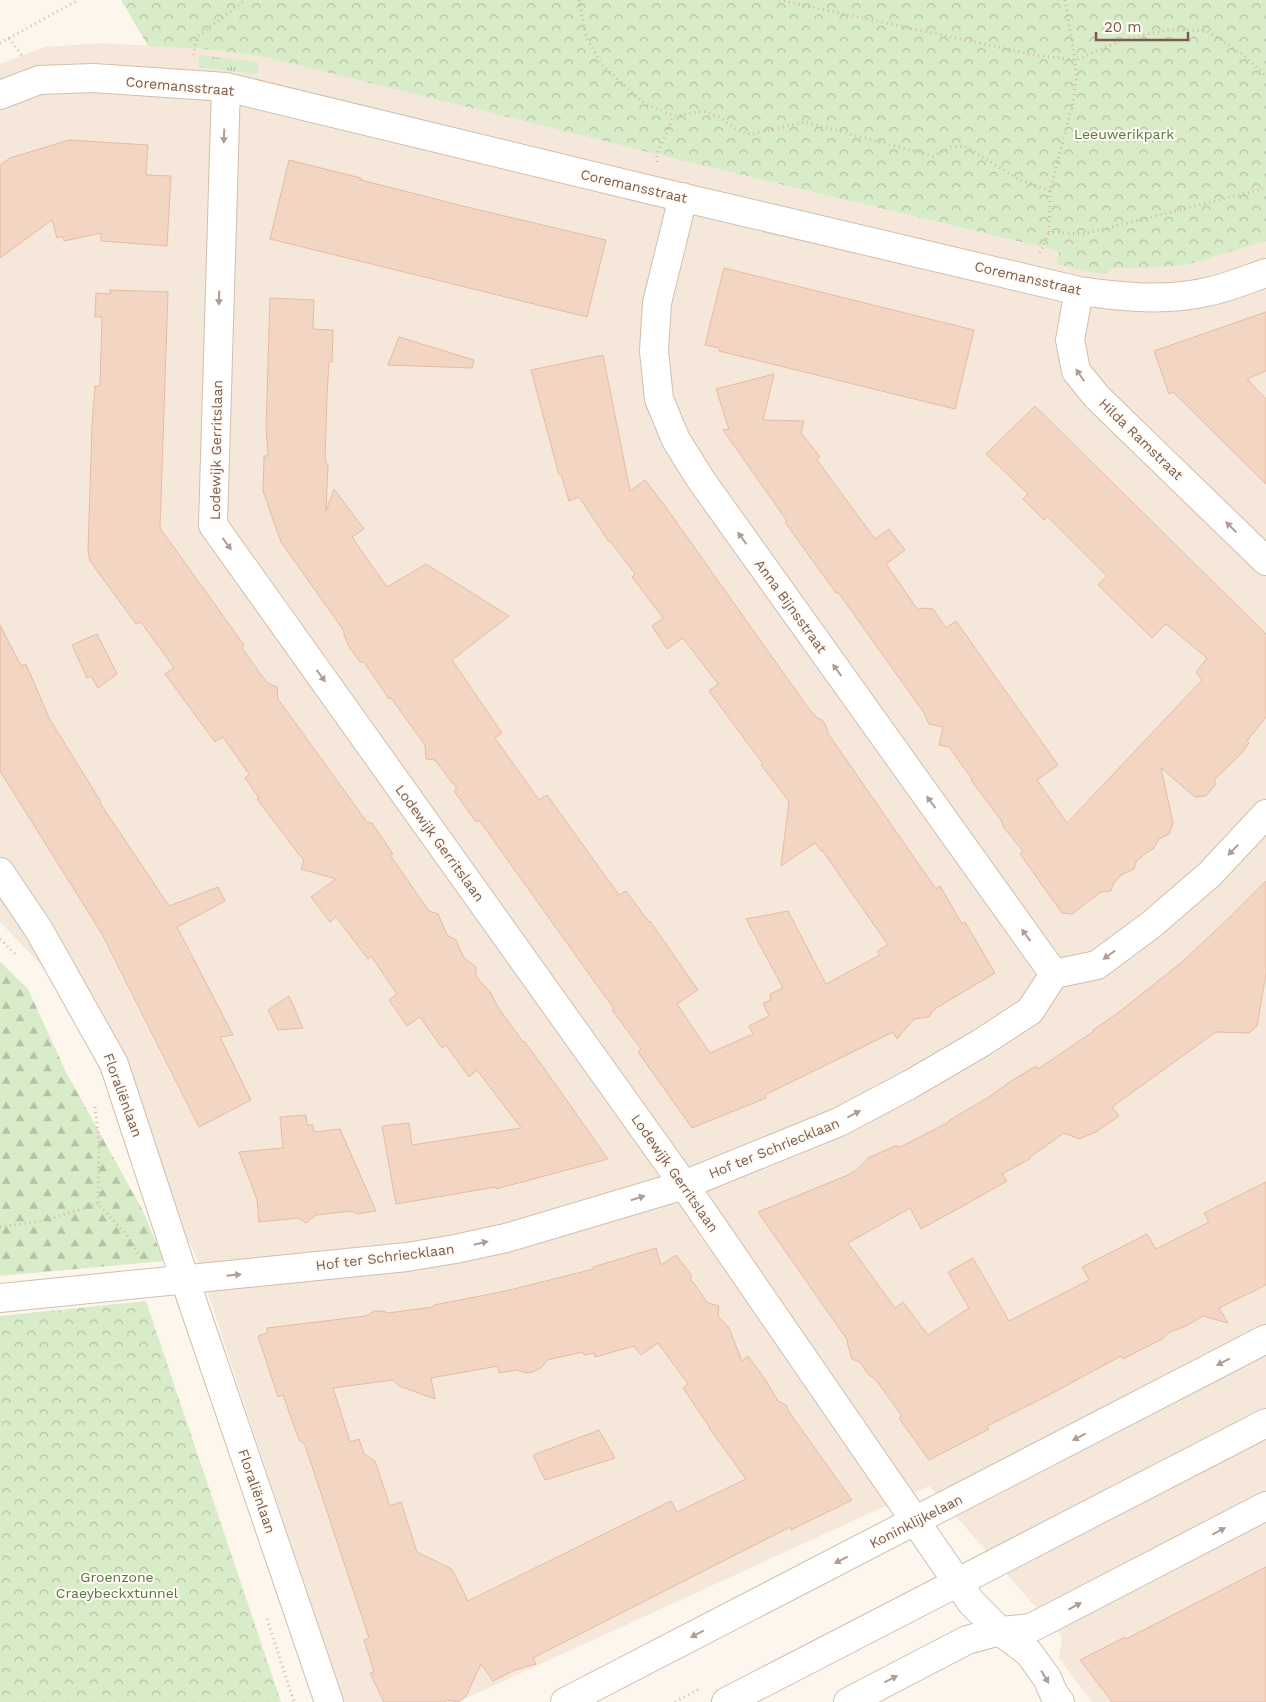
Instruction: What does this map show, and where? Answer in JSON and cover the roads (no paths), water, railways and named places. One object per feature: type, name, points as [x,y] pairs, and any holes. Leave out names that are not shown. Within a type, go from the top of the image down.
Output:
[{"type":"street","name":"Coremansstraat","points":[[0,95],[39,80],[93,78],[226,87],[1079,291],[1111,296],[1178,297],[1210,292],[1266,273]]},
{"type":"street","name":"Lodewijk Gerritslaan","points":[[226,87],[213,524],[684,1184],[957,1583],[971,1602],[1000,1631],[1028,1653],[1048,1678],[1054,1694],[1060,1702]]},
{"type":"street","name":"Anna Bijnsstraat","points":[[683,197],[657,304],[654,351],[659,398],[676,440],[701,480],[1054,974]]},
{"type":"street","name":"Hilda Ramstraat","points":[[1079,291],[1070,340],[1076,371],[1097,397],[1266,561]]},
{"type":"street","points":[[1054,974],[1097,965],[1152,924],[1210,874],[1266,814]]},
{"type":"street","name":"Floraliënlaan","points":[[0,872],[39,930],[114,1064],[185,1280],[329,1702]]},
{"type":"street","name":"Hof ter Schriecklaan","points":[[185,1280],[407,1257],[455,1249],[506,1238],[684,1184],[839,1122],[909,1085],[981,1043],[1030,1011],[1054,974]]},
{"type":"street","points":[[0,1298],[185,1280]]},
{"type":"street","name":"Koninklijkelaan","points":[[565,1702],[1266,1339]]},
{"type":"street","points":[[726,1702],[1266,1423]]},
{"type":"street","points":[[848,1702],[967,1640],[1000,1631],[1032,1628],[1266,1506]]},
{"type":"park label","name":"Leeuwerikpark","points":[[1124,134]]},
{"type":"park label","name":"Groenzone Craeybeckxtunnel","points":[[117,1585]]}]
